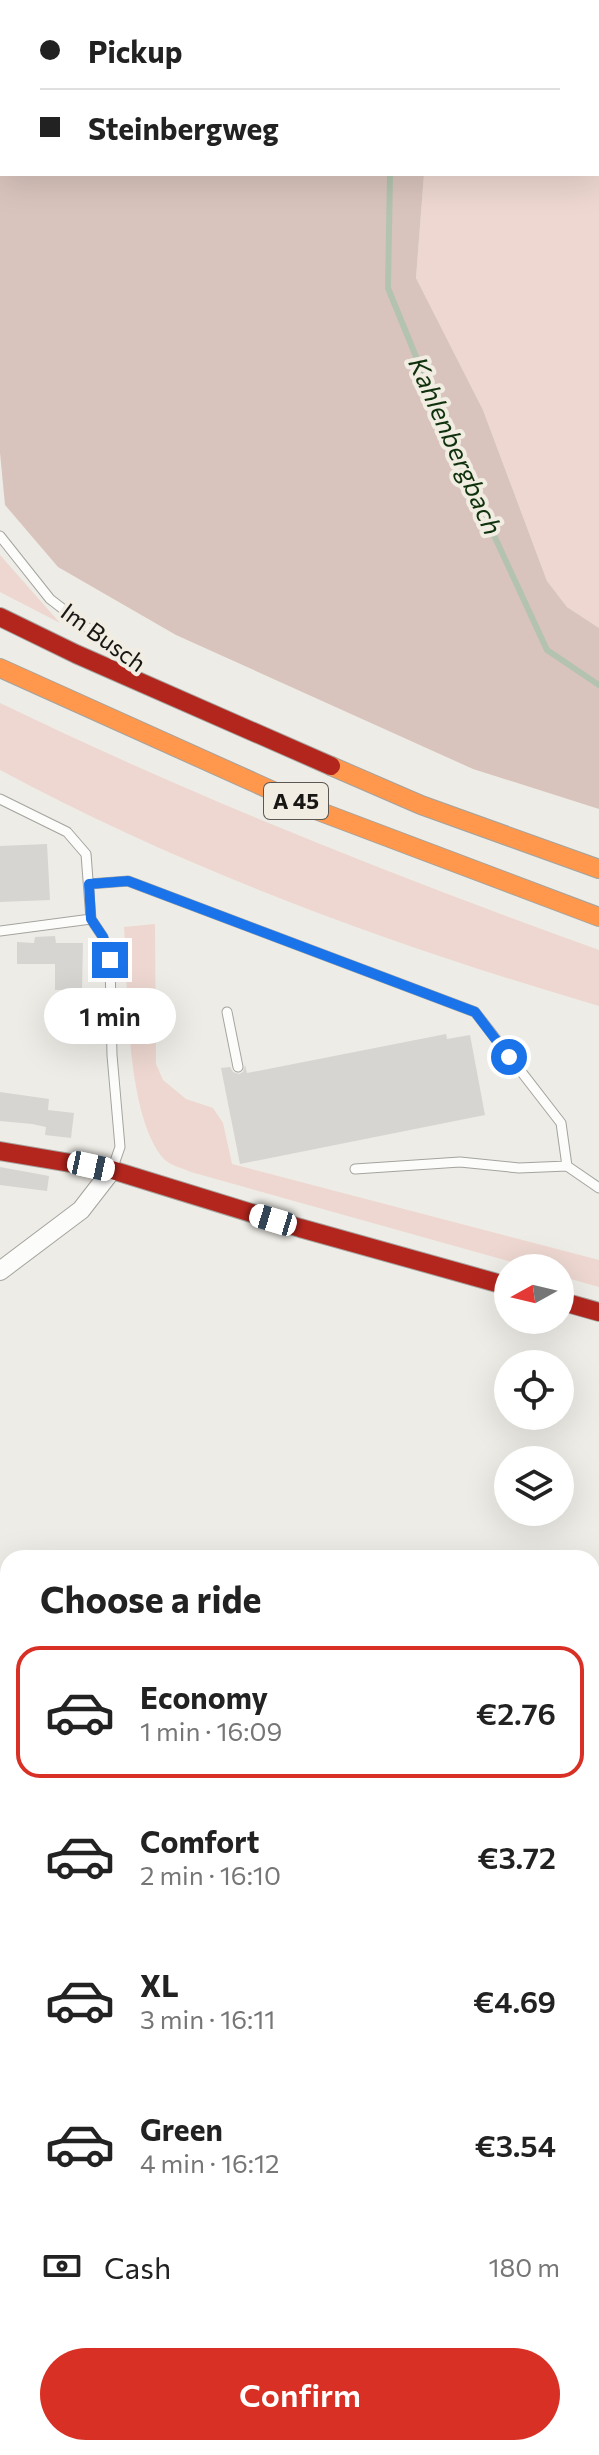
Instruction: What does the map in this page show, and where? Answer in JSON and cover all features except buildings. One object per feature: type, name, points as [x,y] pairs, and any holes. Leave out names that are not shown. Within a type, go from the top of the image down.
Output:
[{"type":"main road","name":"A 45","points":[[0,617],[76,654],[421,805],[599,869]]},
{"type":"main road","name":"A 45","points":[[0,668],[313,809],[599,917]]},
{"type":"main road","points":[[0,1151],[112,1170],[300,1228],[494,1282]]},
{"type":"main road","points":[[574,1305],[599,1312]]},
{"type":"street","points":[[0,1271],[81,1210],[112,1170]]},
{"type":"lane","name":"Im Busch","points":[[0,536],[50,599],[138,667]]},
{"type":"lane","points":[[225,706],[267,739]]},
{"type":"lane","points":[[0,799],[67,832],[86,854],[91,919],[103,937],[110,960],[112,1055],[120,1147],[112,1170]]},
{"type":"lane","points":[[89,884],[128,881],[475,1012],[561,1123],[567,1166]]},
{"type":"lane","points":[[0,931],[91,919]]},
{"type":"lane","points":[[227,1012],[238,1067]]},
{"type":"lane","points":[[355,1169],[460,1162],[519,1168],[567,1166],[599,1188]]},
{"type":"shaded area","points":[[0,176],[424,176],[416,278],[483,410],[547,581],[567,607],[599,628],[599,809],[473,769],[176,635],[58,567],[5,505],[0,453]]},
{"type":"shaded area","points":[[424,176],[599,176],[599,628],[567,607],[547,581],[483,410],[416,278]]},
{"type":"shaded area","points":[[0,555],[60,623],[0,592]]},
{"type":"shaded area","points":[[0,703],[147,771],[296,834],[599,950],[599,1006],[369,932],[218,873],[71,807],[0,770]]},
{"type":"shaded area","points":[[155,924],[156,1064],[163,1080],[186,1099],[213,1108],[223,1123],[232,1164],[599,1260],[599,1287],[574,1280],[574,1254],[494,1254],[494,1257],[191,1172],[163,1158],[141,1111],[135,1081],[124,927]]},
{"type":"waterway","name":"Kahlenbergbach","points":[[390,176],[388,288],[450,440],[547,650],[599,685]]},
{"type":"traffic: slow","points":[[0,668],[313,809],[599,917]]},
{"type":"traffic: slow","points":[[331,766],[421,805],[599,869]]},
{"type":"traffic: jam","points":[[0,617],[76,654],[331,766]]},
{"type":"traffic: jam","points":[[0,1151],[112,1170],[300,1228],[494,1282]]},
{"type":"traffic: jam","points":[[574,1305],[599,1312]]},
{"type":"route","points":[[110,960],[103,937],[91,919],[89,884],[128,881],[475,1012],[509,1057]]}]
